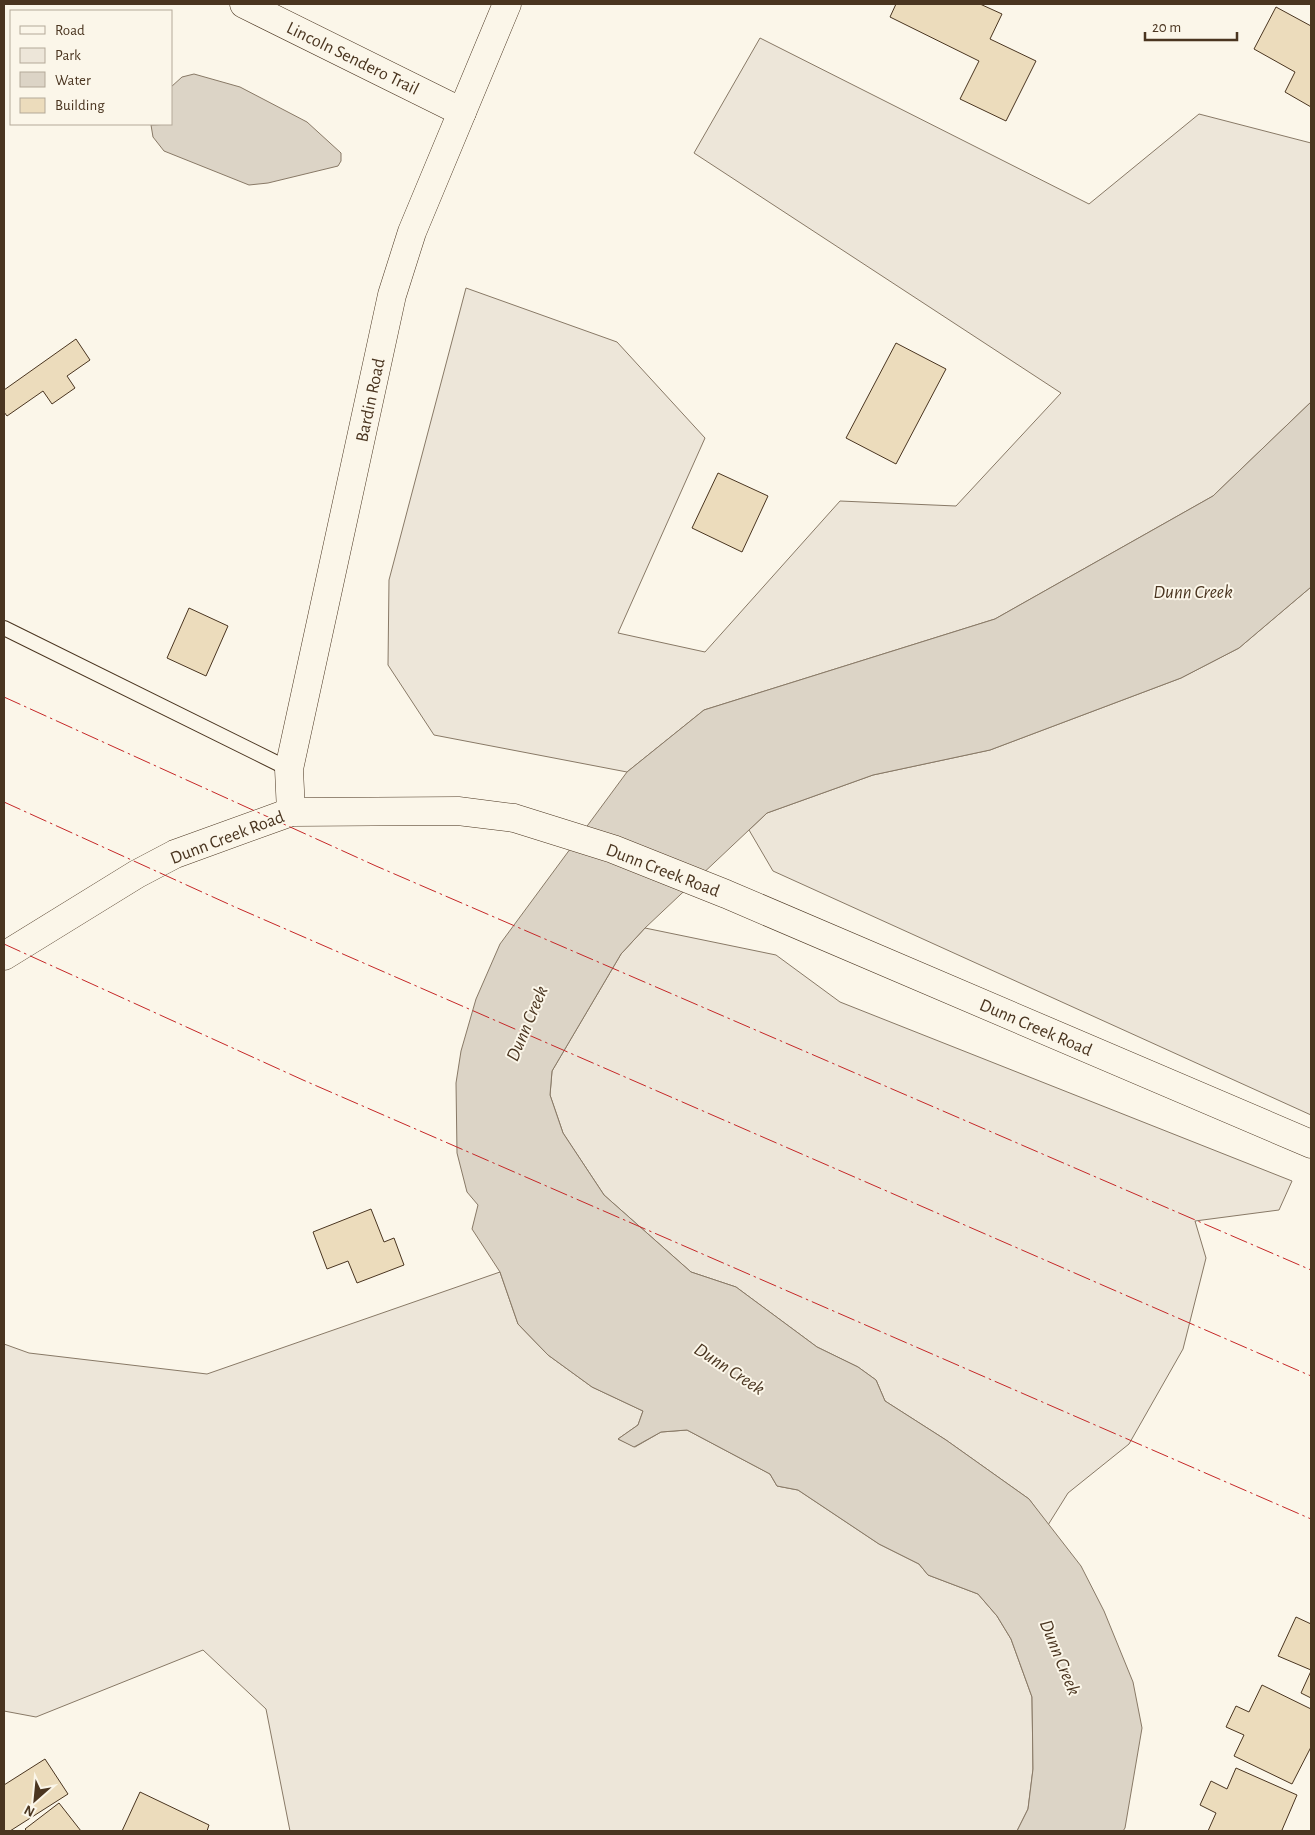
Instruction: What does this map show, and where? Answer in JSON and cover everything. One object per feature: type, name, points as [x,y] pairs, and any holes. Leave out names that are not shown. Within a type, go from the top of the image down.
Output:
[{"type":"street","name":"Lincoln Sendero Trail","points":[[244,4],[462,112]]},
{"type":"street","name":"Bardin Road","points":[[291,812],[289,769],[392,295],[412,232],[507,4]]},
{"type":"street","name":"Dunn Creek Road","points":[[4,956],[106,893],[175,854],[291,812],[458,811],[514,818],[552,828],[613,849],[726,894],[1311,1144]]},
{"type":"lane","points":[[4,628],[289,769]]},
{"type":"green space","points":[[760,38],[1089,204],[1199,114],[1311,143],[1311,402],[1213,496],[995,619],[704,710],[627,772],[434,735],[388,665],[389,580],[466,288],[617,342],[705,438],[618,633],[705,652],[840,501],[956,506],[1061,393],[694,153]]},
{"type":"green space","points":[[1311,587],[1311,1115],[773,871],[749,830],[767,813],[873,775],[990,750],[1181,678],[1239,648]]},
{"type":"green space","points":[[645,928],[776,955],[840,1002],[1292,1181],[1279,1210],[1195,1221],[1206,1258],[1183,1349],[1129,1444],[1068,1493],[1048,1525],[1029,1499],[946,1440],[885,1401],[876,1380],[858,1367],[817,1347],[736,1287],[691,1272],[604,1195],[563,1133],[550,1095],[552,1071],[621,954]]},
{"type":"green space","points":[[500,1272],[518,1324],[548,1355],[592,1387],[643,1411],[638,1425],[618,1439],[635,1447],[661,1432],[687,1430],[770,1474],[777,1486],[798,1490],[879,1544],[919,1564],[928,1575],[978,1594],[997,1616],[1011,1639],[1032,1697],[1033,1769],[1028,1809],[1017,1831],[290,1831],[266,1709],[203,1650],[36,1717],[4,1711],[4,1344],[29,1353],[207,1374]]},
{"type":"water","points":[[194,74],[240,87],[307,122],[341,153],[341,161],[338,166],[268,183],[249,185],[164,151],[153,137],[151,125],[172,125],[172,86],[182,77]]},
{"type":"water","name":"Dunn Creek","points":[[1311,402],[1311,587],[1239,648],[1181,678],[990,750],[873,775],[767,813],[645,928],[621,954],[552,1071],[550,1095],[563,1133],[604,1195],[691,1272],[736,1287],[817,1347],[858,1367],[876,1380],[885,1401],[946,1440],[1029,1499],[1081,1566],[1104,1611],[1133,1682],[1142,1728],[1125,1828],[1123,1831],[1017,1831],[1028,1809],[1033,1769],[1032,1697],[1011,1639],[997,1616],[978,1594],[928,1575],[919,1564],[879,1544],[798,1490],[777,1486],[770,1474],[687,1430],[661,1432],[634,1447],[618,1439],[638,1425],[643,1411],[592,1387],[548,1355],[518,1324],[500,1272],[472,1229],[478,1205],[467,1192],[457,1153],[456,1083],[461,1051],[476,999],[500,944],[627,772],[704,710],[995,619],[1213,496]]},
{"type":"building","points":[[896,4],[980,4],[1002,14],[990,39],[1036,61],[1006,121],[960,99],[979,61],[890,17]]},
{"type":"building","points":[[1276,7],[1311,26],[1311,107],[1285,92],[1295,72],[1254,49]]},
{"type":"building","points":[[76,339],[90,360],[67,376],[75,388],[52,404],[43,391],[7,416],[4,412],[4,390]]},
{"type":"building","points":[[896,343],[946,369],[896,464],[846,438]]},
{"type":"building","points":[[718,473],[768,496],[742,552],[692,528]]},
{"type":"building","points":[[189,608],[228,626],[206,676],[167,658]]},
{"type":"building","points":[[371,1209],[384,1242],[394,1238],[404,1265],[357,1283],[348,1261],[327,1269],[313,1232]]},
{"type":"building","points":[[1296,1617],[1311,1624],[1311,1670],[1278,1656]]},
{"type":"building","points":[[1311,1671],[1311,1698],[1301,1693]]},
{"type":"building","points":[[1262,1685],[1311,1709],[1311,1747],[1292,1784],[1234,1756],[1244,1735],[1226,1727],[1236,1706],[1249,1712]]},
{"type":"building","points":[[45,1759],[68,1794],[10,1831],[4,1831],[4,1785]]},
{"type":"building","points":[[1236,1768],[1297,1795],[1282,1830],[1284,1831],[1208,1831],[1216,1813],[1200,1805],[1211,1781],[1227,1789]]},
{"type":"building","points":[[140,1792],[209,1825],[207,1831],[122,1831]]},
{"type":"building","points":[[59,1803],[81,1831],[27,1831],[25,1829]]},
{"type":"power","points":[[4,697],[376,866],[1311,1270]]},
{"type":"power","points":[[4,802],[235,907],[1311,1376]]},
{"type":"power","points":[[4,944],[303,1080],[1311,1519]]}]
